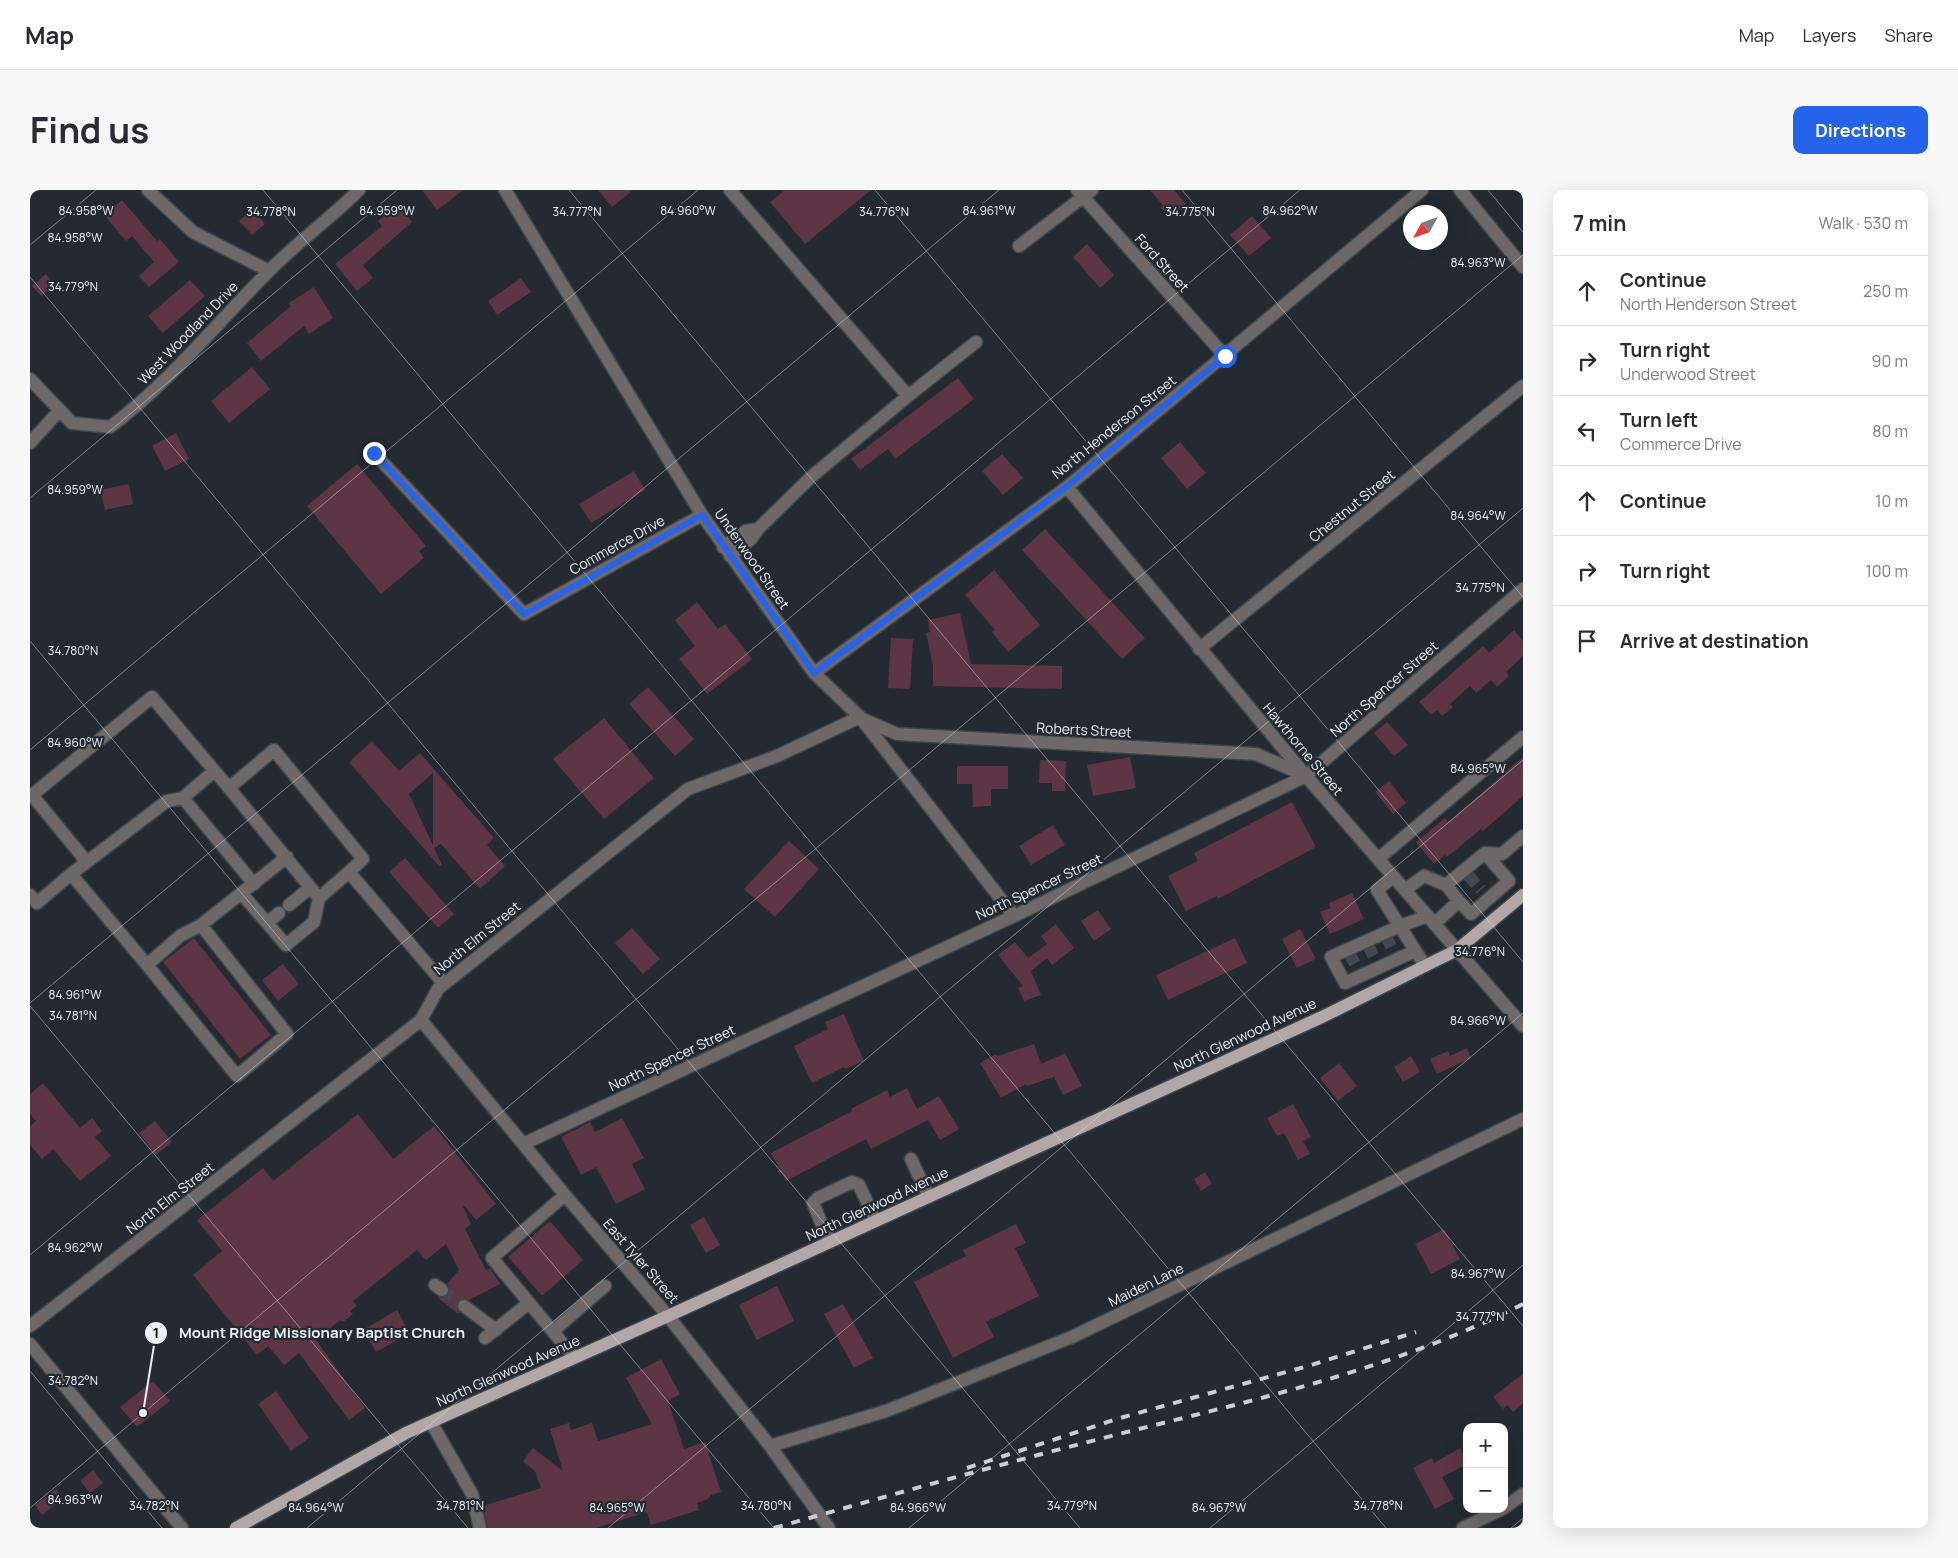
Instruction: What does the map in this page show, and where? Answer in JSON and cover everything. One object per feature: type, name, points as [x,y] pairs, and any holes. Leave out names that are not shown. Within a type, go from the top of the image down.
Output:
[{"type":"main road","name":"North Glenwood Avenue","points":[[236,1528],[406,1433],[668,1316],[1360,998],[1457,950],[1523,895]]},
{"type":"street","points":[[148,190],[193,232],[268,271]]},
{"type":"street","name":"West Woodland Drive","points":[[30,379],[72,423],[110,427],[134,409],[183,363],[268,271],[359,190]]},
{"type":"street","name":"Underwood Street","points":[[505,190],[702,515],[727,552],[814,673],[860,718],[1014,916]]},
{"type":"street","points":[[730,190],[908,396]]},
{"type":"street","name":"North Henderson Street","points":[[814,673],[1066,487],[1422,190]]},
{"type":"street","points":[[1460,190],[1523,268]]},
{"type":"street","points":[[1020,246],[1084,192]]},
{"type":"street","name":"Ford Street","points":[[1084,192],[1225,356]]},
{"type":"street","points":[[727,552],[746,531],[758,528],[811,477],[976,342]]},
{"type":"street","name":"Chestnut Street","points":[[1199,649],[1523,386]]},
{"type":"street","points":[[30,443],[60,410]]},
{"type":"street","name":"Commerce Drive","points":[[374,453],[524,614],[702,515]]},
{"type":"street","name":"Hawthorne Street","points":[[1066,487],[1306,776],[1523,1026]]},
{"type":"street","name":"North Spencer Street","points":[[523,1144],[1014,916],[1306,776],[1523,588]]},
{"type":"street","points":[[86,861],[31,795],[152,697],[287,857],[319,898]]},
{"type":"street","name":"Roberts Street","points":[[860,718],[897,734],[1256,754],[1306,776]]},
{"type":"street","name":"North Elm Street","points":[[30,1326],[421,1020],[438,989],[688,789],[777,756],[860,718]]},
{"type":"street","points":[[1378,860],[1523,737]]},
{"type":"street","points":[[229,788],[274,750],[363,859],[319,898],[314,922],[286,945],[242,894]]},
{"type":"street","points":[[30,895],[37,903],[86,861],[167,800],[183,798],[214,771]]},
{"type":"street","points":[[183,798],[254,884]]},
{"type":"street","points":[[1484,853],[1502,854],[1523,836]]},
{"type":"street","points":[[1446,885],[1466,873],[1484,853]]},
{"type":"street","points":[[1405,890],[1424,876],[1446,885],[1471,914],[1478,908],[1485,895],[1500,889],[1509,881],[1484,853]]},
{"type":"street","points":[[147,964],[180,936],[201,925],[287,857]]},
{"type":"street","points":[[349,872],[444,984]]},
{"type":"street","points":[[71,874],[147,964],[237,1076],[287,1034],[201,925]]},
{"type":"street","points":[[1393,877],[1377,890],[1425,966]]},
{"type":"street","points":[[289,904],[310,888]]},
{"type":"street","points":[[1500,889],[1512,904]]},
{"type":"street","points":[[1415,951],[1377,964],[1345,983],[1331,957],[1348,952],[1400,926],[1431,920],[1460,901]]},
{"type":"street","points":[[1478,908],[1490,922]]},
{"type":"street","points":[[267,923],[279,913]]},
{"type":"street","points":[[1357,975],[1360,998]]},
{"type":"street","name":"East Tyler Street","points":[[421,1020],[565,1195],[668,1316],[770,1446],[828,1528]]},
{"type":"street","name":"Maiden Lane","points":[[770,1446],[886,1411],[1072,1337],[1523,1119]]},
{"type":"street","points":[[912,1159],[929,1196]]},
{"type":"street","points":[[829,1242],[813,1203],[818,1198],[852,1182],[859,1185],[876,1221]]},
{"type":"street","points":[[565,1195],[492,1258],[574,1357]]},
{"type":"street","points":[[553,1331],[605,1286]]},
{"type":"street","points":[[486,1338],[529,1303]]},
{"type":"street","points":[[464,1306],[496,1330]]},
{"type":"street","points":[[30,1344],[182,1528]]},
{"type":"street","points":[[431,1422],[472,1494],[480,1528]]},
{"type":"street","points":[[1508,1505],[1523,1494]]},
{"type":"street","points":[[1463,1528],[1495,1513]]},
{"type":"building","points":[[422,190],[463,190],[437,210]]},
{"type":"building","points":[[598,190],[633,190],[612,207]]},
{"type":"building","points":[[785,190],[871,190],[805,244],[770,202]]},
{"type":"building","points":[[1150,190],[1174,190],[1186,204],[1170,218],[1161,208],[1163,205]]},
{"type":"building","points":[[122,200],[157,241],[160,239],[179,262],[149,287],[139,276],[154,262],[132,236],[126,241],[104,215]]},
{"type":"building","points":[[398,205],[412,222],[363,265],[373,278],[357,291],[335,264],[382,226],[378,221]]},
{"type":"building","points":[[253,209],[265,224],[252,235],[239,221]]},
{"type":"building","points":[[1252,216],[1271,238],[1249,256],[1230,235]]},
{"type":"building","points":[[1087,244],[1114,275],[1100,288],[1073,257]]},
{"type":"building","points":[[46,274],[55,285],[41,296],[32,286]]},
{"type":"building","points":[[521,278],[531,292],[497,315],[488,301]]},
{"type":"building","points":[[190,280],[205,296],[163,333],[148,316]]},
{"type":"building","points":[[314,287],[333,318],[309,334],[304,326],[261,361],[247,343],[291,306],[289,303]]},
{"type":"building","points":[[252,367],[270,389],[229,423],[211,401]]},
{"type":"building","points":[[958,378],[974,399],[895,459],[888,449],[860,470],[851,459]]},
{"type":"building","points":[[176,433],[189,459],[165,471],[152,446]]},
{"type":"building","points":[[1180,442],[1206,473],[1187,489],[1161,458]]},
{"type":"building","points":[[1002,454],[1023,478],[1003,495],[982,471]]},
{"type":"building","points":[[357,464],[426,546],[419,551],[424,558],[381,594],[307,506]]},
{"type":"building","points":[[634,471],[645,490],[591,523],[579,504]]},
{"type":"building","points":[[129,484],[133,504],[105,510],[100,490]]},
{"type":"building","points":[[1045,529],[1145,638],[1122,659],[1022,550]]},
{"type":"building","points":[[994,570],[1040,625],[1008,652],[992,632],[995,630],[965,595]]},
{"type":"building","points":[[697,602],[718,629],[725,624],[752,659],[707,694],[679,659],[695,646],[675,620]]},
{"type":"building","points":[[960,613],[971,664],[1062,666],[1062,689],[933,686],[933,666],[926,633],[930,632],[928,620]]},
{"type":"building","points":[[1514,630],[1523,641],[1523,656],[1506,672],[1509,676],[1497,687],[1491,680],[1476,693],[1470,686],[1450,704],[1453,707],[1442,716],[1437,710],[1431,715],[1419,702],[1483,646],[1489,653]]},
{"type":"building","points":[[891,638],[913,639],[910,689],[888,688]]},
{"type":"building","points":[[648,687],[694,739],[675,756],[629,704]]},
{"type":"building","points":[[604,718],[654,778],[604,819],[553,759]]},
{"type":"building","points":[[1387,722],[1408,745],[1394,756],[1374,733]]},
{"type":"building","points":[[372,741],[399,771],[420,753],[494,838],[487,845],[505,866],[480,889],[441,844],[434,848],[442,865],[439,866],[349,762]],"holes":[[[433,773],[433,845],[409,794]]]},
{"type":"building","points":[[1130,757],[1136,788],[1093,796],[1087,765]]},
{"type":"building","points":[[1523,757],[1523,796],[1483,831],[1481,829],[1447,857],[1445,855],[1434,864],[1416,842],[1445,818],[1448,822]]},
{"type":"building","points":[[1040,760],[1066,761],[1065,791],[1052,791],[1052,783],[1039,783]]},
{"type":"building","points":[[957,766],[1008,766],[1008,789],[991,789],[991,806],[973,807],[972,784],[957,784]]},
{"type":"building","points":[[1389,781],[1406,803],[1393,814],[1375,792]]},
{"type":"building","points":[[1292,802],[1316,847],[1218,899],[1217,896],[1186,911],[1168,876],[1198,861],[1194,853]]},
{"type":"building","points":[[1053,825],[1065,845],[1031,865],[1019,846]]},
{"type":"building","points":[[789,841],[819,869],[775,917],[744,889]]},
{"type":"building","points":[[405,858],[454,914],[438,928],[389,872]]},
{"type":"building","points":[[1352,893],[1364,919],[1330,934],[1320,912],[1331,908],[1329,903]]},
{"type":"building","points":[[1098,910],[1111,929],[1094,941],[1081,921]]},
{"type":"building","points":[[1056,924],[1074,948],[1052,965],[1047,958],[1031,971],[1041,995],[1024,1001],[1018,988],[1023,986],[998,955],[1015,942],[1028,958],[1047,944],[1041,936]]},
{"type":"building","points":[[632,928],[660,959],[643,974],[615,943]]},
{"type":"building","points":[[1300,929],[1316,959],[1297,968],[1282,939]]},
{"type":"building","points":[[194,938],[271,1035],[240,1059],[163,962]]},
{"type":"building","points":[[1235,938],[1247,963],[1168,1000],[1156,975]]},
{"type":"building","points":[[283,964],[299,984],[278,1001],[262,980]]},
{"type":"building","points":[[844,1014],[864,1061],[845,1069],[844,1067],[812,1083],[794,1046],[828,1029],[825,1022]]},
{"type":"building","points":[[1034,1044],[1041,1064],[1065,1053],[1082,1086],[1063,1095],[1054,1077],[1027,1086],[1026,1084],[1001,1098],[980,1063],[996,1054],[998,1056]]},
{"type":"building","points":[[1467,1048],[1471,1058],[1437,1074],[1430,1059],[1448,1051],[1450,1056]]},
{"type":"building","points":[[1411,1056],[1420,1072],[1403,1082],[1394,1067]]},
{"type":"building","points":[[1339,1063],[1357,1086],[1338,1101],[1320,1078]]},
{"type":"building","points":[[43,1083],[80,1128],[92,1118],[102,1131],[95,1137],[111,1156],[80,1181],[53,1149],[42,1159],[30,1145],[30,1126],[36,1121],[30,1114],[30,1094]]},
{"type":"building","points":[[907,1088],[917,1109],[939,1096],[959,1129],[940,1140],[928,1120],[871,1149],[866,1139],[786,1181],[771,1153],[852,1111],[851,1109],[887,1090],[890,1097]]},
{"type":"building","points":[[1293,1104],[1311,1137],[1303,1141],[1310,1154],[1298,1160],[1284,1133],[1277,1136],[1267,1118]]},
{"type":"building","points":[[358,1114],[393,1159],[434,1126],[496,1204],[476,1220],[465,1206],[463,1207],[471,1224],[465,1229],[486,1270],[490,1268],[500,1284],[469,1300],[460,1299],[456,1305],[458,1314],[437,1297],[445,1298],[448,1295],[450,1290],[447,1284],[459,1270],[446,1244],[426,1260],[417,1250],[353,1301],[357,1306],[350,1311],[353,1314],[343,1322],[340,1320],[316,1340],[365,1408],[349,1420],[299,1353],[284,1365],[268,1346],[257,1355],[193,1275],[222,1251],[197,1220],[263,1168],[273,1181]]},
{"type":"building","points":[[622,1118],[644,1158],[632,1164],[645,1189],[616,1204],[596,1167],[581,1175],[561,1137],[590,1122],[595,1132]]},
{"type":"building","points":[[155,1121],[172,1142],[156,1155],[139,1133]]},
{"type":"building","points":[[1205,1172],[1212,1184],[1201,1191],[1194,1179]]},
{"type":"building","points":[[704,1217],[720,1245],[706,1253],[690,1225]]},
{"type":"building","points":[[550,1221],[583,1260],[542,1296],[508,1257]]},
{"type":"building","points":[[1016,1224],[1026,1243],[1015,1248],[1039,1296],[986,1322],[994,1337],[953,1358],[914,1282],[966,1256],[963,1250]]},
{"type":"building","points":[[1444,1229],[1460,1259],[1431,1274],[1415,1244]]},
{"type":"building","points":[[777,1286],[794,1321],[757,1340],[739,1305]]},
{"type":"building","points":[[843,1304],[873,1358],[854,1368],[824,1314]]},
{"type":"building","points":[[397,1310],[410,1333],[376,1352],[363,1330]]},
{"type":"building","points":[[661,1359],[680,1394],[668,1401],[684,1449],[705,1442],[721,1492],[697,1503],[699,1510],[651,1525],[647,1512],[596,1528],[488,1528],[483,1506],[541,1488],[535,1471],[523,1461],[533,1448],[563,1471],[550,1429],[569,1423],[571,1430],[592,1423],[598,1441],[652,1424],[626,1378]]},
{"type":"building","points":[[1523,1374],[1523,1403],[1513,1412],[1508,1405],[1503,1409],[1493,1397]]},
{"type":"building","points":[[153,1381],[170,1401],[137,1427],[120,1407]]},
{"type":"building","points":[[276,1391],[309,1438],[291,1451],[258,1404]]},
{"type":"building","points":[[1460,1448],[1463,1455],[1463,1466],[1442,1477],[1454,1499],[1435,1509],[1413,1468],[1432,1458],[1434,1463]]},
{"type":"building","points":[[93,1470],[103,1483],[90,1493],[80,1481]]},
{"type":"building","points":[[56,1489],[63,1499],[42,1515],[35,1505]]},
{"type":"tunnel","points":[[1468,875],[1481,890]]},
{"type":"tunnel","points":[[1386,936],[1394,953]]},
{"type":"tunnel","points":[[1368,945],[1376,961]]},
{"type":"tunnel","points":[[1349,953],[1358,969]]},
{"type":"tunnel","points":[[442,1290],[464,1306]]},
{"type":"railway","points":[[774,1528],[1030,1457],[1323,1381],[1425,1347],[1523,1304]]},
{"type":"railway","points":[[967,1468],[1120,1418],[1308,1366],[1416,1332]]},
{"type":"place","name":"Mount Ridge Missionary Baptist Church","points":[[143,1413]]},
{"type":"route","points":[[374,453],[524,614],[702,515],[814,673],[1066,487],[1225,356]]}]
